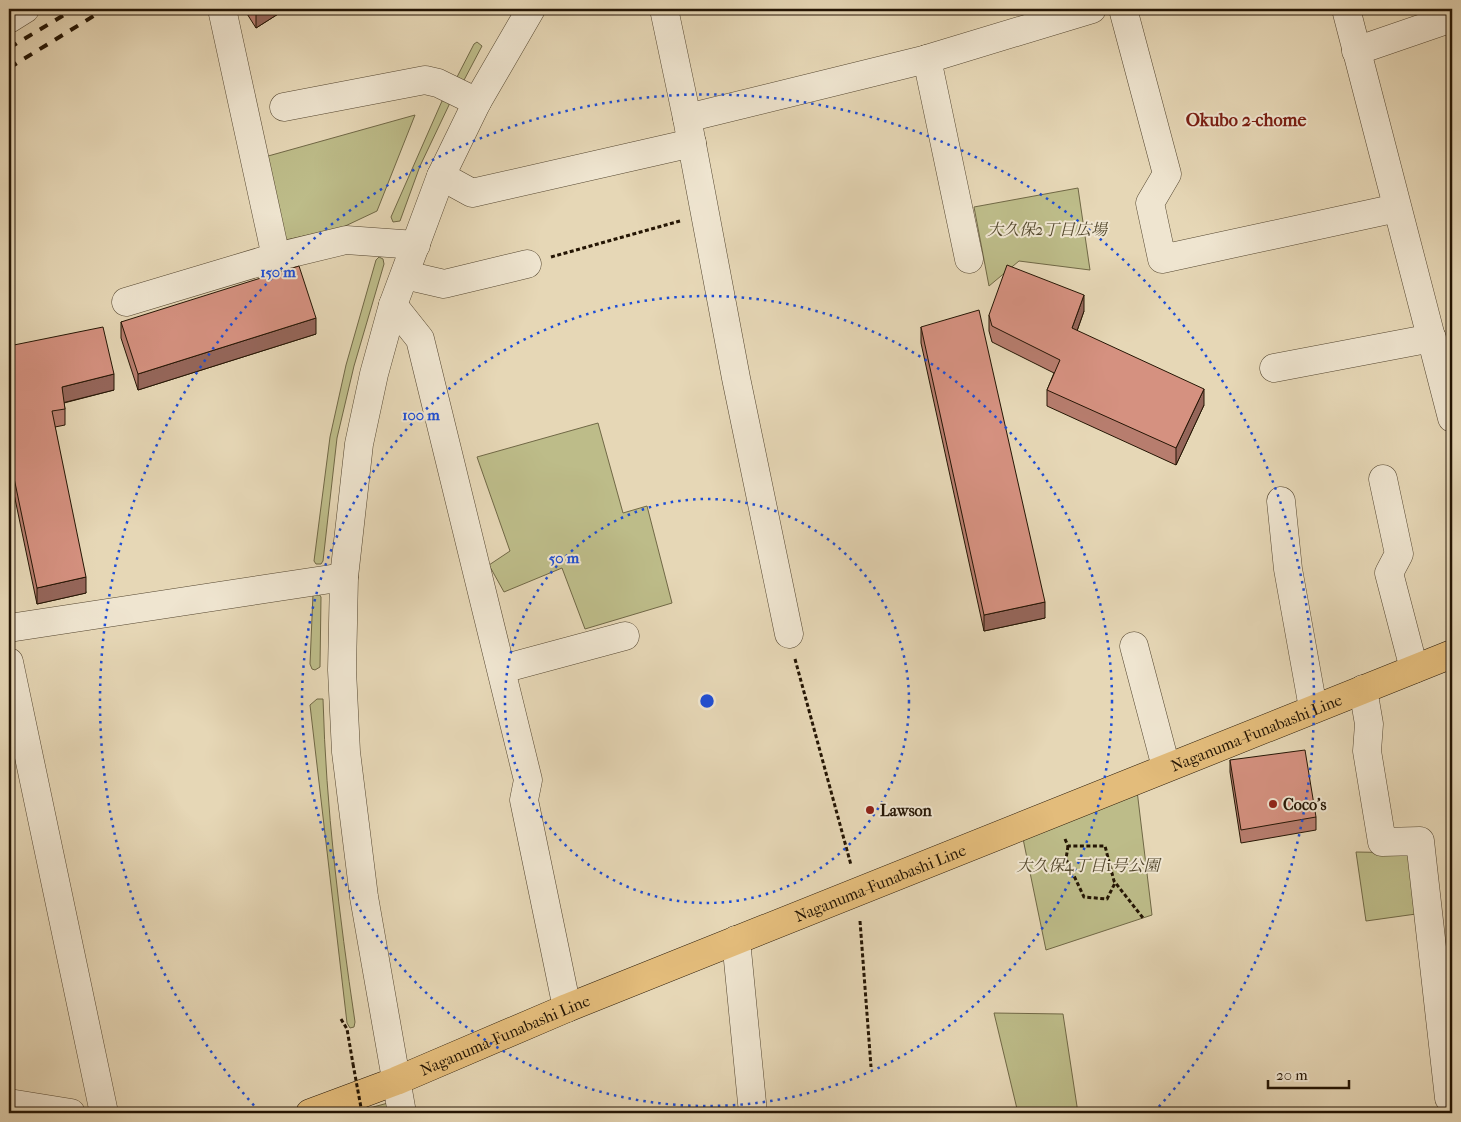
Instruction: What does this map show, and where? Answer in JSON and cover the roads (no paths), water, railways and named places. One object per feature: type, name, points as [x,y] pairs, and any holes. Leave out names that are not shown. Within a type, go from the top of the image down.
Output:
[{"type":"main road","name":"Naganuma-Funabashi Line","points":[[310,1113],[396,1081],[567,1008],[1452,654]]},
{"type":"street","points":[[9,19],[26,9]]},
{"type":"street","points":[[222,9],[276,257]]},
{"type":"street","points":[[402,1113],[364,897],[346,752],[342,670],[344,577],[359,444],[374,374],[393,305],[441,176],[477,102],[531,9]]},
{"type":"street","points":[[664,9],[690,130],[736,378],[789,634]]},
{"type":"street","points":[[441,176],[472,193],[927,60],[1092,9]]},
{"type":"street","points":[[1123,9],[1167,174],[1150,203],[1162,259],[1397,208]]},
{"type":"street","points":[[1346,9],[1452,418]]},
{"type":"street","points":[[1356,52],[1452,18]]},
{"type":"street","points":[[927,60],[969,259]]},
{"type":"street","points":[[284,107],[424,80],[438,83],[477,102]]},
{"type":"street","points":[[126,302],[276,257],[346,240],[416,246]]},
{"type":"street","points":[[405,275],[444,284],[527,264]]},
{"type":"street","points":[[393,305],[420,339],[502,669],[528,780],[524,800],[567,1008]]},
{"type":"street","points":[[1274,368],[1432,338]]},
{"type":"street","points":[[1383,479],[1399,554],[1389,573],[1414,669]]},
{"type":"street","points":[[1280,500],[1288,570],[1313,708]]},
{"type":"street","points":[[9,628],[344,577]]},
{"type":"street","points":[[502,669],[626,636]]},
{"type":"street","points":[[1134,646],[1166,767]]},
{"type":"street","points":[[9,662],[104,1113]]},
{"type":"street","points":[[1363,689],[1368,724],[1367,752],[1382,842],[1420,841],[1449,1098]]},
{"type":"street","points":[[736,940],[753,1113]]},
{"type":"street","points":[[9,1103],[71,1113]]},
{"type":"railway","points":[[9,48],[74,9]]},
{"type":"railway","points":[[9,68],[105,9]]},
{"type":"place","name":"Coco's","points":[[1273,804]]},
{"type":"place","name":"Lawson","points":[[870,810]]},
{"type":"district","name":"Okubo 2-chome","points":[[1246,120]]},
{"type":"park label","name":"大久保2丁目広場","points":[[1047,229]]},
{"type":"park label","name":"大久保4丁目1号公園","points":[[1088,865]]}]
